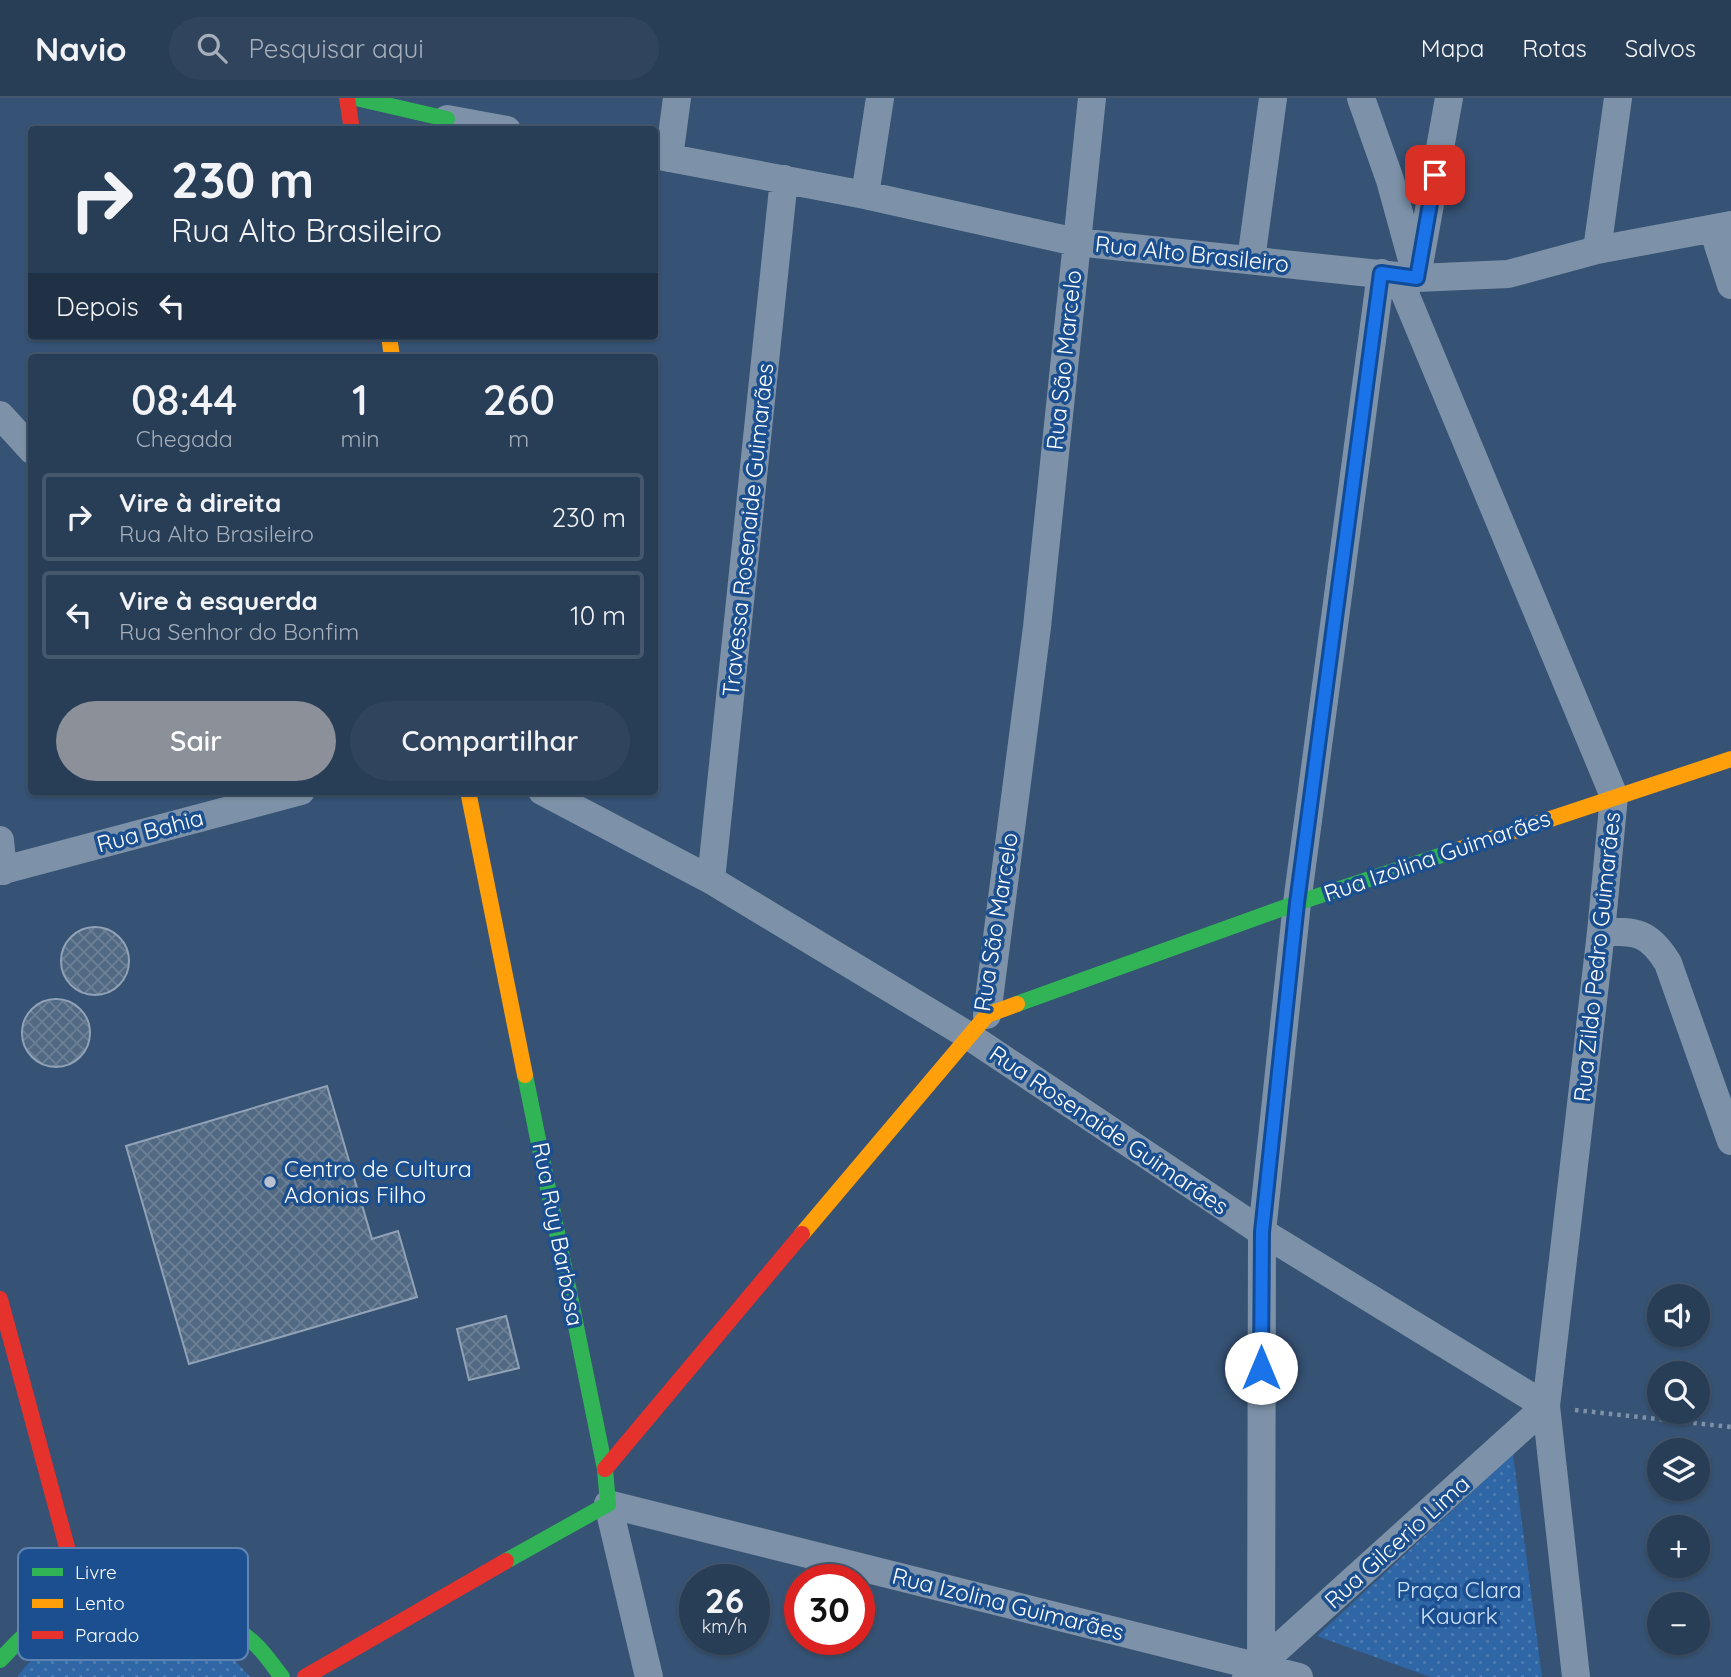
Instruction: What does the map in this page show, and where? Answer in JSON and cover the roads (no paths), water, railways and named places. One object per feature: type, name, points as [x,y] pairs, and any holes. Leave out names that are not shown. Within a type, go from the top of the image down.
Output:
[{"type":"main road","points":[[347,98],[351,126]]},
{"type":"main road","points":[[356,98],[447,116]]},
{"type":"main road","name":"Rua Izolina Guimarães","points":[[987,1015],[1297,903],[1731,759]]},
{"type":"main road","name":"Rua Ruy Barbosa","points":[[469,795],[606,1469],[608,1504]]},
{"type":"main road","name":"Rua São Marcelo","points":[[606,1469],[987,1015]]},
{"type":"main road","points":[[0,1299],[67,1548]]},
{"type":"main road","points":[[305,1677],[383,1630],[608,1504]]},
{"type":"main road","points":[[248,1636],[282,1677]]},
{"type":"main road","points":[[0,1660],[18,1641]]},
{"type":"street","points":[[662,156],[677,98]]},
{"type":"street","points":[[865,195],[880,98]]},
{"type":"street","name":"Rua São Marcelo","points":[[987,1015],[1037,627],[1091,98]]},
{"type":"street","points":[[1251,260],[1273,98]]},
{"type":"street","name":"Rua Zildo Pedro Guimarães","points":[[1361,98],[1390,180],[1399,276],[1614,796],[1601,932],[1546,1406],[1576,1677]]},
{"type":"street","points":[[1255,1673],[1262,1232],[1297,903],[1399,276],[1449,98]]},
{"type":"street","points":[[1597,250],[1618,98]]},
{"type":"street","points":[[447,116],[490,126]]},
{"type":"street","name":"Rua Alto Brasileiro","points":[[662,156],[865,195],[1076,242],[1399,276],[1508,274],[1597,250],[1722,227]]},
{"type":"street","name":"Travessa Rosenaide Guimarães","points":[[711,880],[785,179]]},
{"type":"street","points":[[1722,227],[1731,285]]},
{"type":"street","points":[[0,415],[28,446]]},
{"type":"street","name":"Rua Bahia","points":[[1,871],[286,795]]},
{"type":"street","name":"Rua Rosenaide Guimarães","points":[[549,795],[711,880],[969,1036],[1262,1232],[1546,1406]]},
{"type":"street","points":[[0,839],[1,871]]},
{"type":"street","points":[[1601,932],[1641,934],[1656,943],[1668,964],[1731,1141]]},
{"type":"street","name":"Rua Gilcerio Lima","points":[[1255,1673],[1546,1406]]},
{"type":"street","name":"Rua Izolina Guimarães","points":[[608,1504],[1255,1673],[1298,1677]]},
{"type":"street","name":"Rua Ruy Barbosa","points":[[608,1504],[649,1677]]},
{"type":"place","name":"Centro de Cultura Adonias Filho","points":[[270,1182]]},
{"type":"park label","name":"Praça Clara Kauark","points":[[1459,1603]]}]
